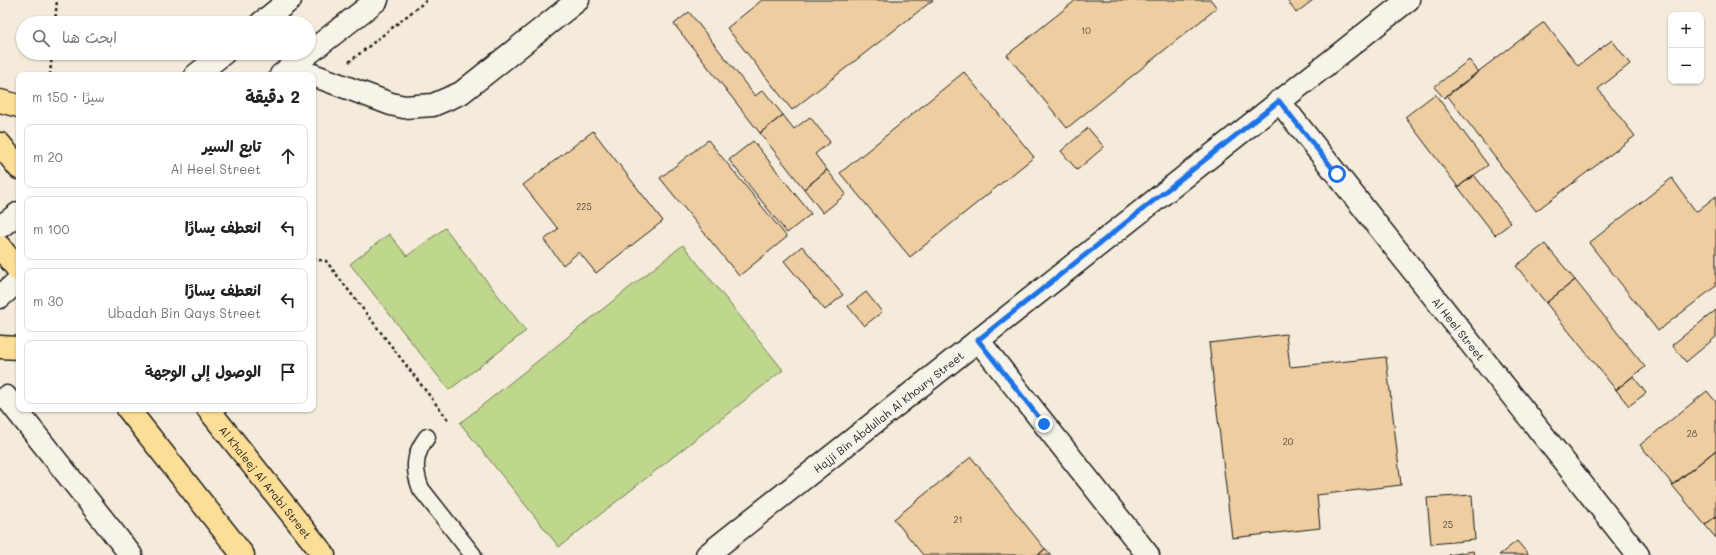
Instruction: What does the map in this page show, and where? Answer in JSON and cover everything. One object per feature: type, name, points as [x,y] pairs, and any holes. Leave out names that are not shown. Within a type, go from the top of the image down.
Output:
[{"type":"highway","points":[[0,101],[16,105]]},
{"type":"highway","points":[[0,144],[16,164]]},
{"type":"highway","points":[[0,247],[16,267]]},
{"type":"highway","points":[[0,347],[16,348]]},
{"type":"highway","points":[[130,412],[243,555]]},
{"type":"highway","name":"Al Khaleej Al Arabi Street","points":[[210,412],[324,555]]},
{"type":"street","points":[[270,16],[290,0]]},
{"type":"street","points":[[316,48],[377,0]]},
{"type":"street","points":[[318,77],[391,104],[404,107],[433,105],[461,93],[578,0]]},
{"type":"street","name":"Hajji Bin Abdullah Al Khoury Street","points":[[707,555],[1408,0]]},
{"type":"street","points":[[200,72],[215,60]]},
{"type":"street","points":[[286,71],[300,60]]},
{"type":"street","name":"Al Heel Street","points":[[1279,101],[1638,555]]},
{"type":"street","points":[[0,227],[16,214]]},
{"type":"street","points":[[0,297],[16,283]]},
{"type":"street","points":[[978,340],[1148,555]]},
{"type":"street","points":[[6,397],[16,410]]},
{"type":"street","points":[[18,412],[131,555]]},
{"type":"lane","points":[[427,437],[420,446],[416,456],[416,479],[421,489],[473,555]]},
{"type":"path","points":[[56,16],[57,0]]},
{"type":"path","points":[[318,77],[428,0]]},
{"type":"path","points":[[50,72],[51,60]]},
{"type":"path","points":[[316,259],[326,261],[449,421]]},
{"type":"green space","points":[[445,228],[526,331],[449,390],[350,264],[389,234],[407,256]]},
{"type":"green space","points":[[683,245],[783,370],[559,547],[460,423]]},
{"type":"building","points":[[762,0],[933,0],[792,110],[727,28]]},
{"type":"building","points":[[1076,0],[1211,0],[1217,8],[1067,128],[1007,55]]},
{"type":"building","points":[[1287,0],[1313,0],[1296,13]]},
{"type":"building","points":[[689,12],[755,96],[763,90],[783,115],[760,133],[674,24]]},
{"type":"building","points":[[1544,22],[1578,66],[1612,40],[1630,64],[1598,89],[1635,136],[1536,211],[1447,95]]},
{"type":"building","points":[[1469,60],[1479,72],[1444,98],[1434,87]]},
{"type":"building","points":[[964,72],[1034,157],[910,257],[840,173]]},
{"type":"building","points":[[1435,94],[1488,165],[1458,187],[1405,117]]},
{"type":"building","points":[[783,115],[794,129],[810,117],[830,142],[815,154],[827,170],[804,189],[760,133]]},
{"type":"building","points":[[1088,128],[1104,147],[1077,170],[1061,151]]},
{"type":"building","points":[[593,131],[663,221],[596,273],[579,252],[563,265],[544,240],[558,229],[523,185]]},
{"type":"building","points":[[708,140],[787,237],[739,276],[660,178]]},
{"type":"building","points":[[753,141],[811,214],[787,233],[729,160]]},
{"type":"building","points":[[827,170],[846,194],[823,213],[804,189]]},
{"type":"building","points":[[1474,175],[1511,223],[1495,235],[1458,187]]},
{"type":"building","points":[[1672,178],[1696,212],[1716,196],[1716,286],[1658,331],[1589,243]]},
{"type":"building","points":[[1545,244],[1575,280],[1546,303],[1516,266]]},
{"type":"building","points":[[802,246],[843,295],[825,310],[784,261]]},
{"type":"building","points":[[1575,280],[1645,367],[1616,390],[1546,303]]},
{"type":"building","points":[[866,292],[882,312],[864,326],[848,306]]},
{"type":"building","points":[[1716,310],[1716,337],[1686,362],[1672,345]]},
{"type":"building","points":[[1286,334],[1290,367],[1386,357],[1401,485],[1317,495],[1320,528],[1232,538],[1209,343]]},
{"type":"building","points":[[1633,376],[1646,393],[1629,406],[1616,390]]},
{"type":"building","points":[[1707,391],[1716,402],[1716,450],[1673,485],[1640,445]]},
{"type":"building","points":[[1716,450],[1716,516],[1705,525],[1672,485]]},
{"type":"building","points":[[971,457],[1045,549],[1038,555],[923,555],[894,519]]},
{"type":"building","points":[[1472,495],[1475,540],[1431,544],[1427,498]]},
{"type":"building","points":[[1716,516],[1716,538],[1705,525]]},
{"type":"building","points":[[1517,541],[1529,555],[1499,555]]},
{"type":"building","points":[[1045,549],[1051,555],[1038,555]]},
{"type":"building","points":[[1473,551],[1474,555],[1449,555]]},
{"type":"route","points":[[1044,424],[978,340],[1279,101],[1337,174]]}]
